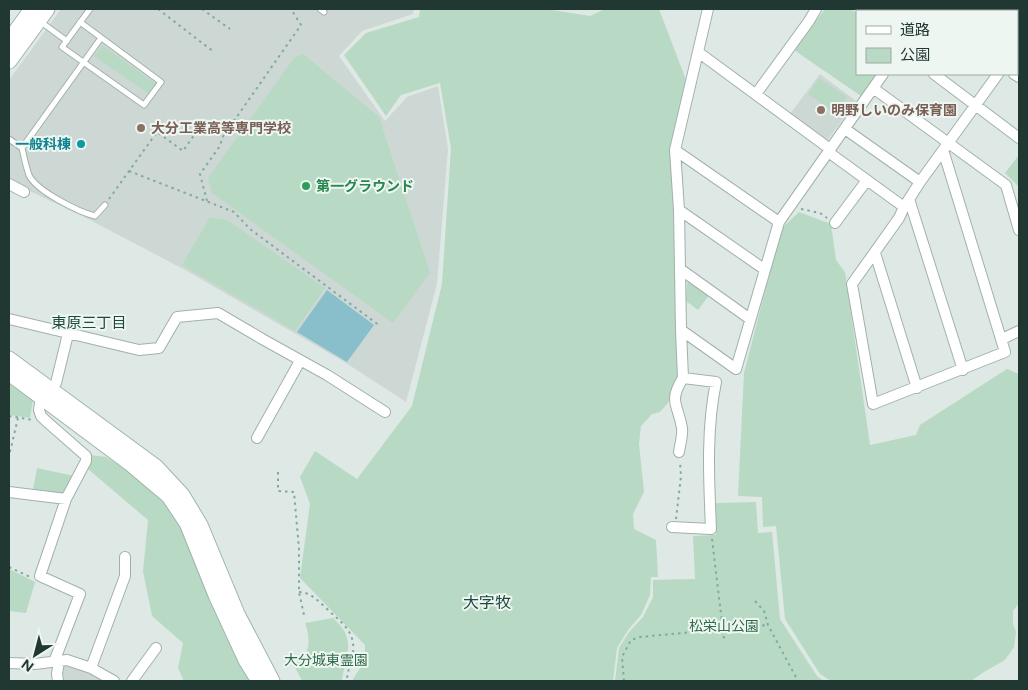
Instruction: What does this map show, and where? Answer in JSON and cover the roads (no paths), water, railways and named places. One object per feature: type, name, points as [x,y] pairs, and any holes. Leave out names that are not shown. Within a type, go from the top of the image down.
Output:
[{"type":"street","points":[[679,452],[682,428],[675,408],[675,396],[683,378],[679,210],[675,150],[708,9]]},
{"type":"street","points":[[756,94],[816,9]]},
{"type":"street","points":[[9,41],[36,13]]},
{"type":"street","points":[[9,61],[36,13]]},
{"type":"street","points":[[698,52],[830,149],[831,154],[867,180],[907,203],[963,370]]},
{"type":"street","points":[[681,330],[736,369],[779,222],[882,75]]},
{"type":"street","points":[[935,75],[1019,138]]},
{"type":"street","points":[[946,146],[1005,352],[874,404],[852,284],[875,254],[920,182],[997,75]]},
{"type":"street","points":[[873,88],[946,146],[1006,185],[1019,230]]},
{"type":"street","points":[[845,129],[920,182]]},
{"type":"street","points":[[675,150],[779,222]]},
{"type":"street","points":[[835,223],[867,180]]},
{"type":"street","points":[[9,184],[24,192]]},
{"type":"street","points":[[679,210],[764,269]]},
{"type":"street","points":[[875,254],[917,388]]},
{"type":"street","points":[[680,269],[750,319]]},
{"type":"street","points":[[9,319],[139,350],[159,348],[177,317],[218,313],[327,375],[385,412]]},
{"type":"street","points":[[1002,339],[1019,330]]},
{"type":"street","points":[[58,681],[57,661],[80,594],[40,576],[66,500],[86,461],[86,456],[46,422],[39,410],[46,393],[56,382],[68,334]]},
{"type":"street","points":[[9,359],[46,393],[169,496],[187,523],[216,595],[246,660],[259,681]]},
{"type":"street","points":[[257,438],[300,361]]},
{"type":"street","points":[[9,373],[46,393],[156,467],[182,495],[200,525],[237,614],[272,681]]},
{"type":"street","points":[[674,527],[711,529],[709,492],[710,409],[716,382],[683,378]]},
{"type":"street","points":[[9,492],[66,500]]},
{"type":"street","points":[[91,668],[126,576],[125,557]]},
{"type":"street","points":[[132,681],[156,648]]},
{"type":"street","points":[[9,663],[35,664],[67,660],[91,668],[114,681]]},
{"type":"lane","points":[[80,22],[161,82],[144,105],[62,46],[66,41],[80,22],[90,9]]},
{"type":"lane","points":[[36,13],[66,41]]},
{"type":"lane","points":[[22,148],[101,38]]},
{"type":"lane","points":[[9,139],[22,148],[30,177],[42,189],[90,215],[95,216],[105,205]]},
{"type":"water","points":[[327,290],[374,325],[347,362],[297,332]]},
{"type":"place","name":"明野しいのみ保育園","points":[[821,110]]},
{"type":"place","name":"大分工業高等専門学校","points":[[141,128]]},
{"type":"place","name":"一般科棟","points":[[81,144]]},
{"type":"place","name":"第一グラウンド","points":[[306,186]]},
{"type":"district","name":"東原三丁目","points":[[89,323]]},
{"type":"district","name":"大字牧","points":[[487,602]]},
{"type":"park label","name":"松栄山公園","points":[[724,626]]},
{"type":"park label","name":"大分城東霊園","points":[[326,660]]}]
